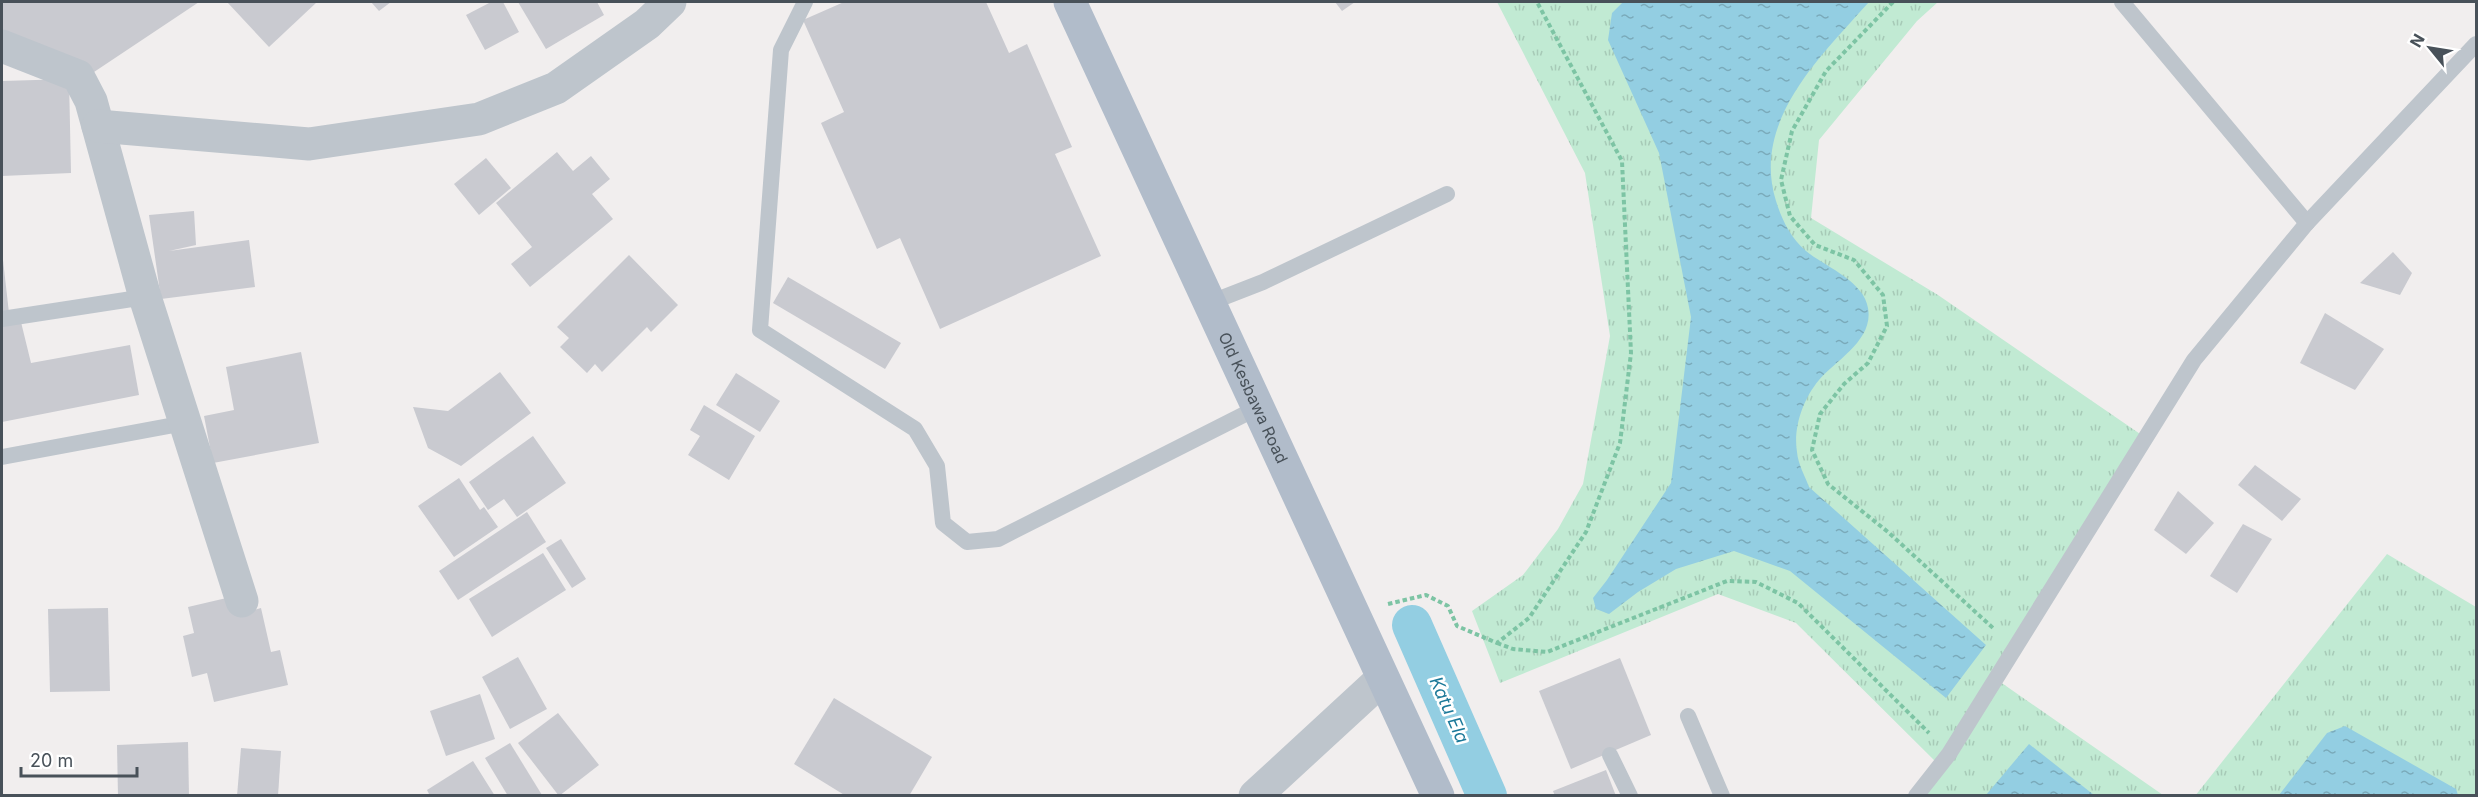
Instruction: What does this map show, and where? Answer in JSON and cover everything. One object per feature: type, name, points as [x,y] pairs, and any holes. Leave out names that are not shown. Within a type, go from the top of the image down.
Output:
[{"type":"main road","name":"Old Kesbawa Road","points":[[1070,2],[1382,680],[1438,795]]},
{"type":"street","points":[[98,126],[309,144],[478,118],[556,88],[647,24],[670,2]]},
{"type":"street","points":[[2,46],[78,76],[92,101],[145,297],[242,601]]},
{"type":"street","points":[[1255,795],[1382,680]]},
{"type":"lane","points":[[805,2],[781,50],[760,330],[915,429],[937,466],[943,523],[967,542],[998,539],[1257,408]]},
{"type":"lane","points":[[2122,2],[2307,223]]},
{"type":"lane","points":[[1916,795],[1949,754],[2194,360],[2307,223],[2476,42]]},
{"type":"lane","points":[[1209,303],[1263,282],[1447,194]]},
{"type":"lane","points":[[2,319],[145,297]]},
{"type":"lane","points":[[2,457],[185,423]]},
{"type":"lane","points":[[1688,716],[1722,795]]},
{"type":"lane","points":[[1610,754],[1630,795]]},
{"type":"path","points":[[1497,643],[1529,618],[1586,532],[1620,443],[1631,353],[1622,161],[1537,2]]},
{"type":"path","points":[[1893,2],[1826,71],[1792,130],[1781,180],[1790,216],[1815,245],[1854,260],[1883,295],[1887,326],[1868,363],[1844,384],[1820,414],[1812,450],[1828,484],[1888,532],[2016,648]]},
{"type":"path","points":[[1354,618],[1401,599],[1426,595],[1448,606],[1457,626],[1514,650],[1547,652],[1727,581],[1756,582],[1798,603],[1949,754]]},
{"type":"green space","points":[[1497,2],[1938,2],[1917,21],[1819,140],[1811,218],[1938,295],[2146,438],[1996,679],[2163,795],[1916,795],[1940,766],[1796,623],[1718,594],[1500,683],[1472,611],[1523,575],[1558,529],[1583,484],[1610,336],[1585,173]]},
{"type":"green space","points":[[2387,554],[2476,607],[2476,795],[2195,796]]},
{"type":"water","points":[[1623,2],[1869,2],[1812,68],[1795,92],[1782,117],[1773,144],[1771,172],[1776,201],[1787,228],[1806,251],[1851,282],[1865,298],[1868,308],[1868,319],[1860,340],[1826,372],[1808,396],[1798,424],[1796,443],[1800,465],[1809,487],[1986,645],[1946,698],[1790,571],[1734,551],[1676,569],[1638,592],[1609,614],[1596,609],[1593,598],[1671,483],[1691,317],[1659,153],[1608,40],[1612,13]]},
{"type":"water","points":[[2345,726],[2456,789],[2458,795],[2279,795],[2327,733]]},
{"type":"water","points":[[2029,744],[2094,795],[1986,795]]},
{"type":"building","points":[[2,2],[199,2],[94,72],[2,35]]},
{"type":"building","points":[[227,2],[317,2],[269,47]]},
{"type":"building","points":[[371,2],[391,2],[379,11]]},
{"type":"building","points":[[491,2],[503,2],[519,32],[485,50],[466,15]]},
{"type":"building","points":[[518,2],[597,2],[604,15],[546,49]]},
{"type":"building","points":[[844,2],[986,2],[1009,53],[1027,44],[1072,147],[1055,154],[1101,256],[940,329],[900,238],[877,249],[821,123],[844,112],[803,20]]},
{"type":"building","points":[[1335,2],[1355,2],[1342,11]]},
{"type":"building","points":[[69,79],[71,173],[2,176],[2,81]]},
{"type":"building","points":[[557,152],[573,171],[591,156],[610,179],[592,194],[613,219],[530,287],[511,264],[532,247],[496,203]]},
{"type":"building","points":[[486,158],[511,188],[479,215],[454,184]]},
{"type":"building","points":[[194,211],[196,245],[169,251],[249,240],[255,287],[161,299],[149,215]]},
{"type":"building","points":[[2,251],[9,313],[2,313]]},
{"type":"building","points":[[2393,252],[2412,273],[2400,295],[2360,283]]},
{"type":"building","points":[[629,255],[678,305],[651,332],[647,327],[602,372],[595,364],[587,373],[560,347],[569,338],[557,327]]},
{"type":"building","points":[[788,277],[901,343],[885,369],[773,303]]},
{"type":"building","points":[[2325,313],[2384,349],[2355,390],[2300,363]]},
{"type":"building","points":[[21,322],[31,363],[130,345],[139,395],[2,422],[2,326]]},
{"type":"building","points":[[301,352],[319,443],[213,463],[204,416],[234,410],[226,367]]},
{"type":"building","points":[[500,372],[531,413],[461,466],[428,448],[413,407],[448,411]]},
{"type":"building","points":[[736,373],[780,401],[760,432],[716,405]]},
{"type":"building","points":[[704,405],[755,436],[729,480],[688,455],[700,436],[690,430]]},
{"type":"building","points":[[533,436],[566,483],[517,517],[504,499],[488,510],[469,482]]},
{"type":"building","points":[[2255,465],[2301,499],[2282,521],[2238,485]]},
{"type":"building","points":[[459,478],[480,510],[484,507],[498,527],[454,557],[418,506]]},
{"type":"building","points":[[2178,491],[2214,523],[2186,554],[2154,530]]},
{"type":"building","points":[[527,512],[546,542],[458,600],[439,571]]},
{"type":"building","points":[[2243,524],[2272,539],[2237,593],[2210,576]]},
{"type":"building","points":[[561,539],[586,579],[572,588],[546,548]]},
{"type":"building","points":[[543,553],[566,590],[492,637],[469,599]]},
{"type":"building","points":[[235,596],[239,614],[261,608],[271,652],[280,650],[288,685],[214,702],[207,673],[192,677],[183,636],[194,633],[188,607]]},
{"type":"building","points":[[108,608],[110,691],[50,692],[48,609]]},
{"type":"building","points":[[518,657],[547,709],[510,729],[482,677]]},
{"type":"building","points":[[1620,658],[1651,735],[1571,769],[1539,691]]},
{"type":"building","points":[[480,694],[495,739],[446,756],[430,711]]},
{"type":"building","points":[[834,698],[932,757],[909,796],[846,796],[794,764]]},
{"type":"building","points":[[558,713],[599,765],[559,796],[518,743]]},
{"type":"building","points":[[188,742],[189,796],[118,796],[117,745]]},
{"type":"building","points":[[510,743],[541,796],[508,796],[485,758]]},
{"type":"building","points":[[241,748],[281,751],[278,796],[237,796]]},
{"type":"building","points":[[473,761],[495,796],[430,796],[427,790]]},
{"type":"building","points":[[1606,770],[1616,796],[1555,796],[1553,791]]},
{"type":"waterway","name":"Katu Ela","points":[[1412,625],[1487,796]]}]
